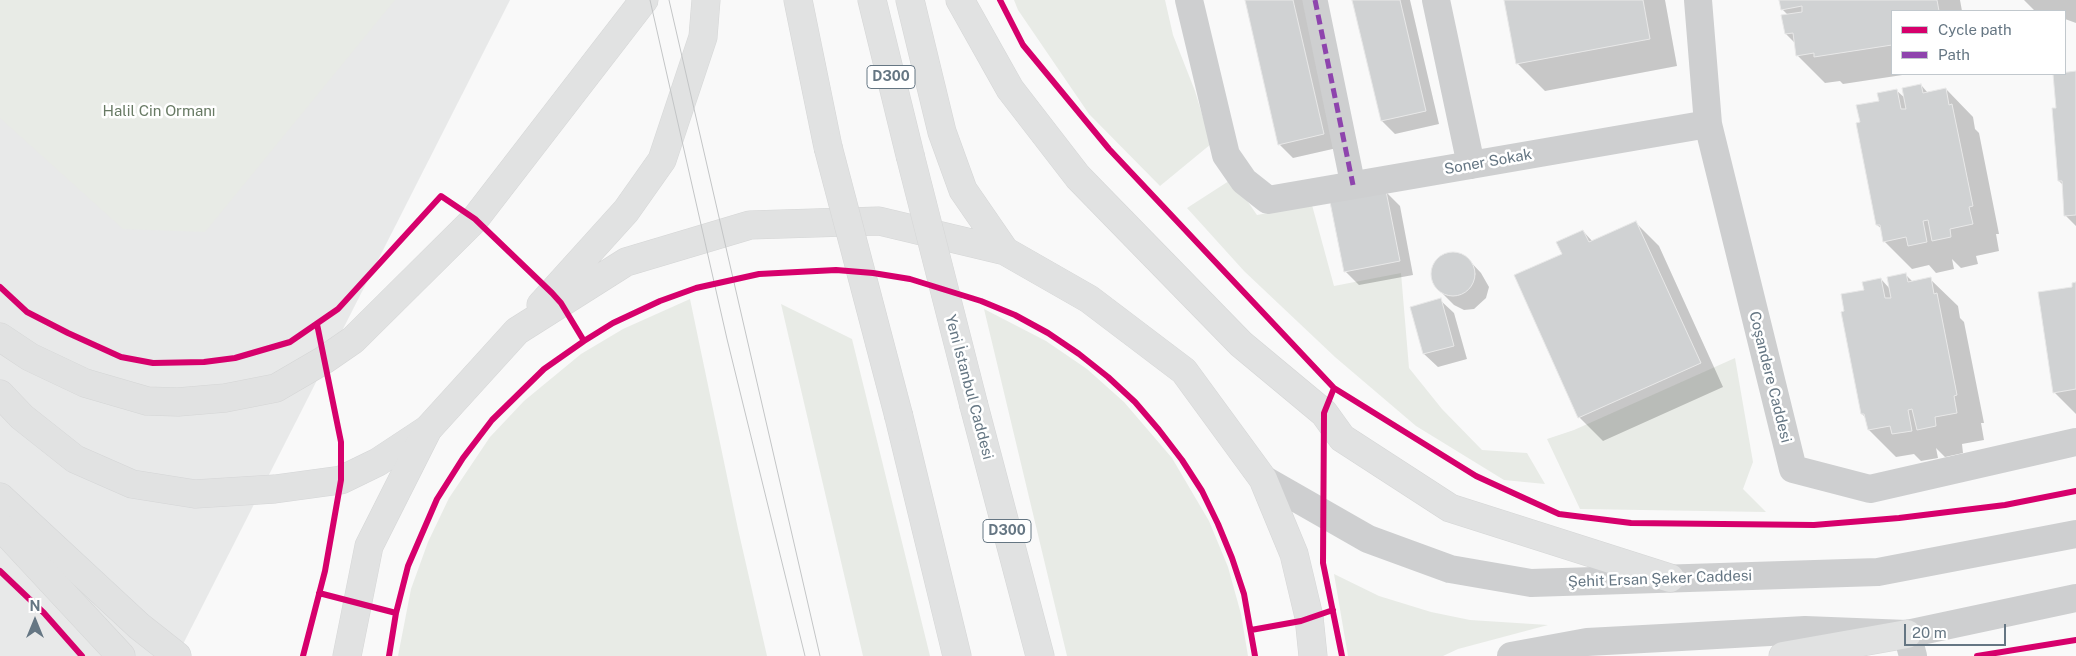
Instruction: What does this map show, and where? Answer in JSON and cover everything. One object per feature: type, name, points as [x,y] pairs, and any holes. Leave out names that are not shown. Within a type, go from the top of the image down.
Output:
[{"type":"main road","points":[[0,337],[30,357],[85,384],[147,401],[178,402],[225,398],[276,388],[324,360],[353,340],[475,220],[644,0]]},
{"type":"main road","points":[[0,394],[22,417],[75,459],[132,484],[195,494],[274,489],[341,480],[378,462],[428,429],[626,212],[662,160],[703,37],[706,0]]},
{"type":"main road","points":[[798,0],[828,147],[899,417],[957,656]]},
{"type":"main road","name":"Yeni İstanbul Caddesi","points":[[872,0],[974,406],[1040,656]]},
{"type":"main road","points":[[910,0],[942,132],[963,190],[1005,251]]},
{"type":"main road","points":[[960,0],[1010,89],[1078,177],[1241,344],[1324,413],[1342,438],[1450,508],[1670,578]]},
{"type":"main road","points":[[517,332],[626,262],[750,225],[879,221],[1005,251],[1089,300],[1184,371],[1262,479],[1294,554],[1309,617],[1313,656]]},
{"type":"main road","points":[[347,656],[369,546],[428,429]]},
{"type":"main road","points":[[0,497],[139,626],[177,656]]},
{"type":"main road","points":[[0,526],[121,656]]},
{"type":"main road","points":[[1783,656],[1910,645]]},
{"type":"street","name":"Soner Sokak","points":[[1189,0],[1226,155],[1244,181],[1268,200],[1708,124]]},
{"type":"street","points":[[1315,0],[1353,185]]},
{"type":"street","points":[[1436,0],[1471,165]]},
{"type":"street","name":"Coşandere Caddesi","points":[[1698,0],[1708,124],[1793,469],[1870,489],[2076,442]]},
{"type":"street","name":"Şehit Ersan Şeker Caddesi","points":[[1262,479],[1368,539],[1450,569],[1531,583],[1878,572],[2076,534]]},
{"type":"street","points":[[1511,656],[1587,642],[1805,630],[1910,645],[2076,598]]},
{"type":"shaded area","points":[[0,0],[510,0],[177,656],[0,656]]},
{"type":"green space","name":"Halil Cin Ormanı","points":[[0,0],[395,0],[205,232],[123,229],[0,118]]},
{"type":"green space","points":[[1014,0],[1165,0],[1173,35],[1195,91],[1211,144],[1160,186],[1089,114],[1018,10]]},
{"type":"green space","points":[[1232,179],[1257,215],[1312,205],[1334,286],[1401,273],[1409,368],[1442,409],[1482,450],[1527,453],[1545,484],[1504,480],[1416,426],[1335,357],[1244,271],[1187,208]]},
{"type":"green space","points":[[690,299],[738,529],[767,656],[398,656],[411,589],[428,542],[449,498],[490,437],[524,401],[581,354],[623,329]]},
{"type":"green space","points":[[781,304],[852,339],[930,656],[863,656]]},
{"type":"green space","points":[[984,309],[1046,341],[1087,369],[1124,402],[1172,458],[1209,521],[1228,567],[1241,614],[1248,656],[1067,656]]},
{"type":"green space","points":[[1735,358],[1753,462],[1743,489],[1766,512],[1580,509],[1547,439],[1574,430]]},
{"type":"green space","points":[[1334,574],[1379,596],[1431,612],[1470,620],[1548,625],[1458,649],[1443,656],[1348,656]]},
{"type":"building","points":[[1245,0],[1293,0],[1324,134],[1278,145]]},
{"type":"building","points":[[1352,0],[1400,0],[1426,111],[1381,121]]},
{"type":"building","points":[[1504,0],[1643,0],[1650,39],[1516,64]]},
{"type":"building","points":[[1779,0],[1937,0],[1939,10],[1891,10],[1891,45],[1814,57],[1814,53],[1796,56],[1793,33],[1785,34],[1781,15],[1802,12],[1802,6],[1781,10]]},
{"type":"building","points":[[2076,71],[2076,215],[2064,216],[2062,181],[2058,181],[2052,108],[2056,108],[2053,75],[2066,75],[2066,72]]},
{"type":"building","points":[[1921,84],[1923,93],[1946,88],[1949,105],[1952,104],[1973,206],[1969,207],[1973,224],[1950,229],[1951,237],[1932,241],[1928,220],[1923,221],[1927,242],[1908,246],[1906,237],[1883,242],[1880,225],[1876,225],[1856,123],[1860,122],[1856,105],[1879,101],[1877,93],[1897,89],[1901,109],[1906,109],[1902,88]]},
{"type":"building","points":[[1386,191],[1400,261],[1344,272],[1330,202]]},
{"type":"building","points":[[1636,221],[1701,363],[1578,418],[1514,275],[1562,254],[1556,242],[1583,230],[1589,242]]},
{"type":"building","points":[[1457,252],[1469,258],[1474,265],[1474,283],[1469,290],[1462,295],[1449,296],[1441,293],[1434,286],[1431,270],[1434,262],[1441,255]]},
{"type":"building","points":[[1906,273],[1908,282],[1931,277],[1934,294],[1937,293],[1957,395],[1954,396],[1957,413],[1935,417],[1936,426],[1917,430],[1912,409],[1908,410],[1912,431],[1892,434],[1890,426],[1868,430],[1864,414],[1861,414],[1841,312],[1844,311],[1841,294],[1864,290],[1862,282],[1881,278],[1885,298],[1891,298],[1887,277]]},
{"type":"building","points":[[2076,282],[2076,389],[2053,393],[2038,292],[2072,287],[2072,283]]},
{"type":"building","points":[[1441,298],[1454,346],[1423,354],[1410,307]]},
{"type":"tram line","points":[[650,0],[727,339],[805,656]]},
{"type":"tram line","points":[[669,0],[820,656]]},
{"type":"marked path","points":[[1315,0],[1353,185]]},
{"type":"cycle path","points":[[1000,0],[1023,45],[1109,149],[1334,388],[1476,476],[1559,514],[1631,523],[1814,525],[1899,518],[2005,505],[2076,491]]},
{"type":"cycle path","points":[[0,287],[27,312],[121,357],[153,363],[204,362],[235,358],[290,342],[338,309],[441,196],[475,219],[552,293],[561,303],[584,341]]},
{"type":"cycle path","points":[[389,656],[396,613],[408,566],[437,499],[463,458],[492,420],[544,369],[613,323],[660,301],[696,288],[759,274],[836,270],[910,279],[981,301],[1015,315],[1048,333],[1108,377],[1135,402],[1159,430],[1182,460],[1202,491],[1232,558],[1244,594],[1255,656]]},
{"type":"cycle path","points":[[303,656],[325,571],[341,480],[341,442],[317,324]]},
{"type":"cycle path","points":[[1334,388],[1324,413],[1323,563],[1342,656]]},
{"type":"cycle path","points":[[0,571],[44,613],[82,656]]},
{"type":"cycle path","points":[[319,593],[396,613]]},
{"type":"cycle path","points":[[1251,630],[1301,621],[1333,610]]},
{"type":"cycle path","points":[[1977,656],[2076,640]]}]
